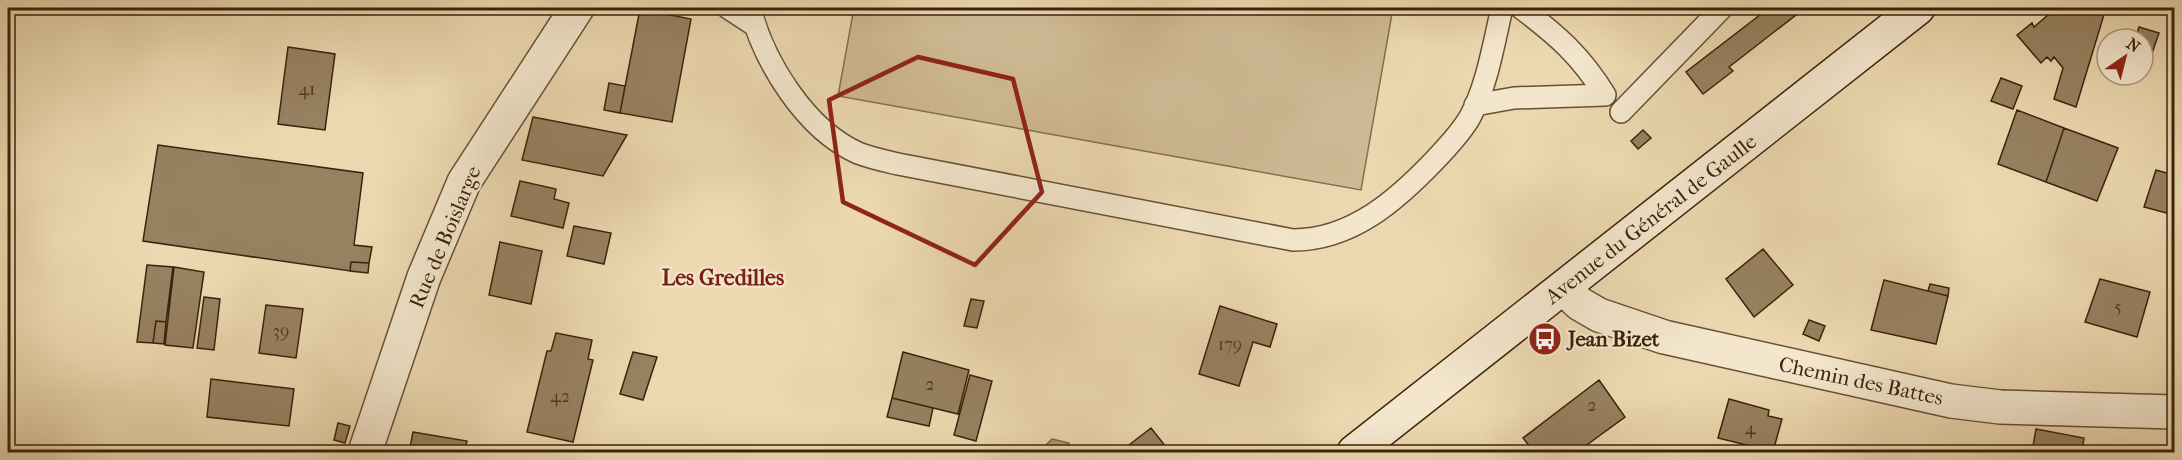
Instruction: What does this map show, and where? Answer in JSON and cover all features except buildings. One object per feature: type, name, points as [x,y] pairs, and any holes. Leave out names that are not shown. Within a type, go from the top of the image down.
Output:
[{"type":"street","name":"Rue de Boislarge","points":[[365,453],[424,278],[464,183],[578,8]]},
{"type":"street","name":"Avenue du Général de Gaulle","points":[[1354,453],[1918,8]]},
{"type":"street","name":"Chemin des Battes","points":[[1563,288],[1580,304],[1599,315],[1664,337],[1951,401],[2000,407],[2175,412]]},
{"type":"lane","points":[[728,8],[752,16],[777,72],[805,113],[840,142],[857,152],[898,164],[1293,240],[1311,240],[1333,235],[1357,225],[1389,203],[1420,175],[1456,137],[1475,105],[1502,8]]},
{"type":"lane","points":[[1475,105],[1514,98],[1605,95],[1577,55],[1521,8]]},
{"type":"lane","points":[[1621,112],[1722,8]]},
{"type":"highlighted area","points":[[918,57],[1013,79],[1042,192],[975,265],[843,202],[829,100]]},
{"type":"shaded area","points":[[854,8],[1393,8],[1361,190],[838,96]]},
{"type":"shaded area","points":[[1052,439],[1069,443],[1067,452],[1045,452],[1047,444]]},
{"type":"place","name":"Jean Bizet","points":[[1545,339]]},
{"type":"district","name":"Les Gredilles","points":[[723,277]]}]
